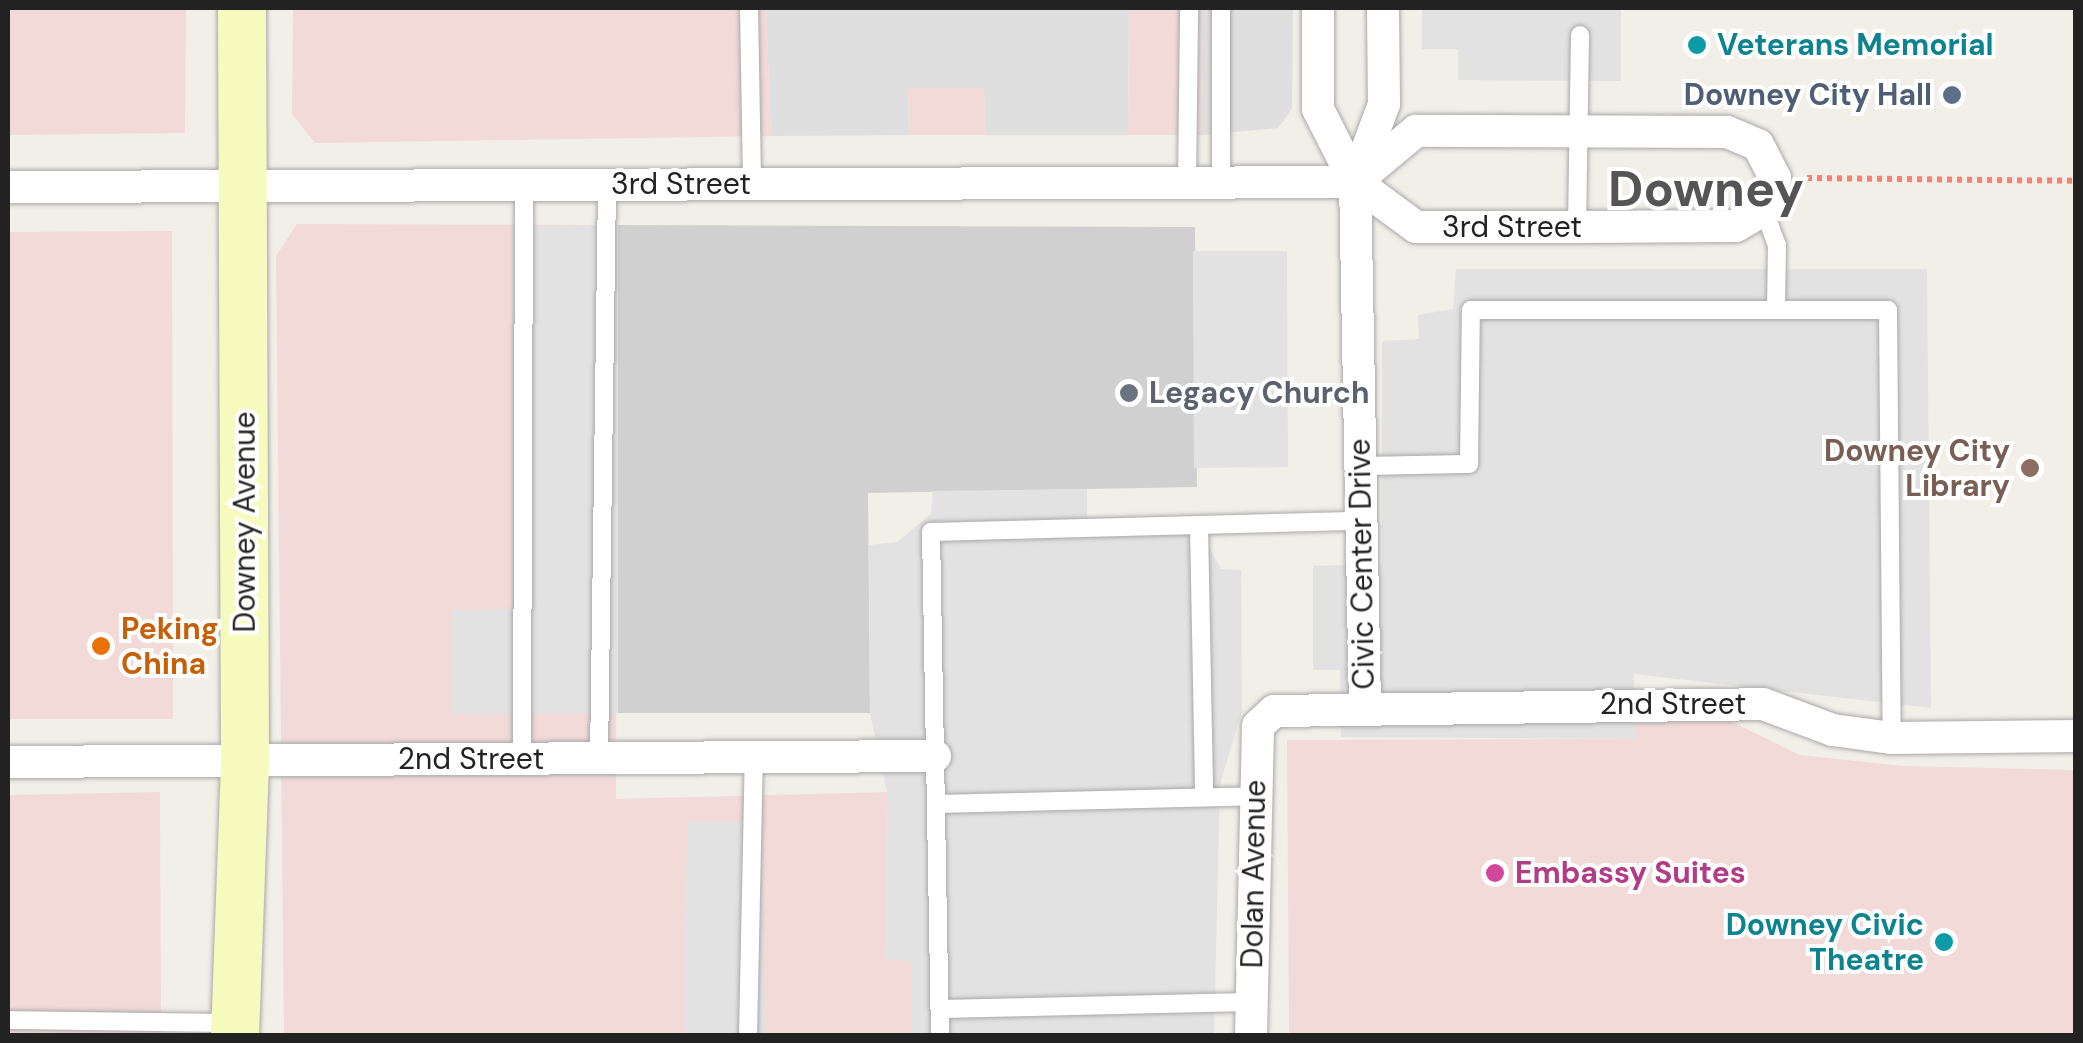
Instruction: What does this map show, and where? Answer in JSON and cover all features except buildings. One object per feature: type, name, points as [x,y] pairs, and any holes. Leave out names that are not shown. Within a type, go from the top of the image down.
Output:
[{"type":"main road","name":"Downey Avenue","points":[[236,1029],[245,760],[242,8]]},
{"type":"street","name":"Civic Center Drive","points":[[1318,8],[1318,109],[1355,182]]},
{"type":"street","name":"Civic Center Drive","points":[[1365,706],[1355,182],[1384,104],[1382,8]]},
{"type":"street","points":[[1355,182],[1416,131],[1727,132],[1758,146],[1776,178],[1764,210]]},
{"type":"street","name":"3rd Street","points":[[8,186],[1355,182],[1416,227],[1736,226],[1764,210]]},
{"type":"street","name":"2nd Street","points":[[1266,714],[1365,706],[1763,704],[1833,730],[1892,738],[2076,736]]},
{"type":"street","name":"Dolan Avenue","points":[[1250,1036],[1258,726],[1266,714]]},
{"type":"street","name":"2nd Street","points":[[8,762],[935,756]]},
{"type":"lane","points":[[749,8],[752,184]]},
{"type":"lane","points":[[1187,182],[1189,8]]},
{"type":"lane","points":[[1221,8],[1221,182]]},
{"type":"lane","points":[[1577,227],[1580,35]]},
{"type":"lane","points":[[599,758],[607,184]]},
{"type":"lane","points":[[522,759],[524,185]]},
{"type":"lane","points":[[1764,210],[1777,245],[1776,310]]},
{"type":"lane","points":[[1360,466],[1470,464],[1471,310],[1888,310],[1892,738]]},
{"type":"lane","points":[[940,1036],[931,532],[1361,520]]},
{"type":"lane","points":[[1199,526],[1204,797]]},
{"type":"lane","points":[[748,1036],[754,758]]},
{"type":"lane","points":[[936,804],[1256,796]]},
{"type":"lane","points":[[940,1009],[1252,1002]]},
{"type":"lane","points":[[8,1020],[236,1029]]},
{"type":"path","points":[[1776,178],[2076,181]]},
{"type":"shaded area","points":[[8,8],[186,8],[185,133],[8,135]]},
{"type":"shaded area","points":[[293,8],[766,8],[771,136],[315,143],[292,114]]},
{"type":"shaded area","points":[[766,8],[1129,8],[1128,135],[985,135],[984,88],[908,88],[909,135],[771,136]]},
{"type":"shaded area","points":[[1129,8],[1201,8],[1202,135],[1128,135]]},
{"type":"shaded area","points":[[1201,8],[1293,8],[1292,109],[1278,128],[1202,135]]},
{"type":"shaded area","points":[[1422,8],[1621,8],[1621,81],[1458,80],[1458,49],[1422,49]]},
{"type":"shaded area","points":[[908,88],[984,88],[985,135],[909,135]]},
{"type":"shaded area","points":[[297,224],[618,225],[616,799],[887,792],[886,959],[911,960],[961,1035],[284,1035],[276,256]]},
{"type":"shaded area","points":[[618,225],[1195,227],[1197,487],[868,493],[870,713],[618,713]]},
{"type":"shaded area","points":[[618,225],[618,713],[452,714],[452,610],[511,609],[511,226]]},
{"type":"shaded area","points":[[172,231],[173,719],[8,719],[8,232]]},
{"type":"shaded area","points":[[1193,251],[1287,251],[1288,467],[1194,468]]},
{"type":"shaded area","points":[[1456,269],[1927,269],[1931,708],[1634,674],[1635,739],[1341,737],[1340,670],[1313,670],[1313,566],[1382,564],[1382,341],[1419,339],[1418,315],[1453,309]]},
{"type":"shaded area","points":[[1087,489],[1087,517],[1193,518],[1221,569],[1241,570],[1242,711],[1220,784],[1214,1035],[879,1035],[912,1034],[911,961],[886,959],[887,792],[870,713],[869,545],[897,542],[931,514],[933,491]]},
{"type":"shaded area","points":[[1634,712],[1732,722],[1800,755],[1903,766],[2075,770],[2075,1035],[1289,1035],[1287,740],[1634,739]]},
{"type":"shaded area","points":[[160,792],[161,1035],[8,1035],[8,795]]},
{"type":"shaded area","points":[[687,821],[762,821],[765,1035],[685,1036]]},
{"type":"place","name":"Veterans Memorial","points":[[1697,45]]},
{"type":"place","name":"Downey City Hall","points":[[1952,95]]},
{"type":"place","name":"Legacy Church","points":[[1129,393]]},
{"type":"place","name":"Downey City Library","points":[[2030,468]]},
{"type":"place","name":"Peking China","points":[[101,646]]},
{"type":"place","name":"Embassy Suites","points":[[1495,873]]},
{"type":"place","name":"Downey Civic Theatre","points":[[1944,942]]},
{"type":"district","name":"Downey","points":[[1706,190]]}]
